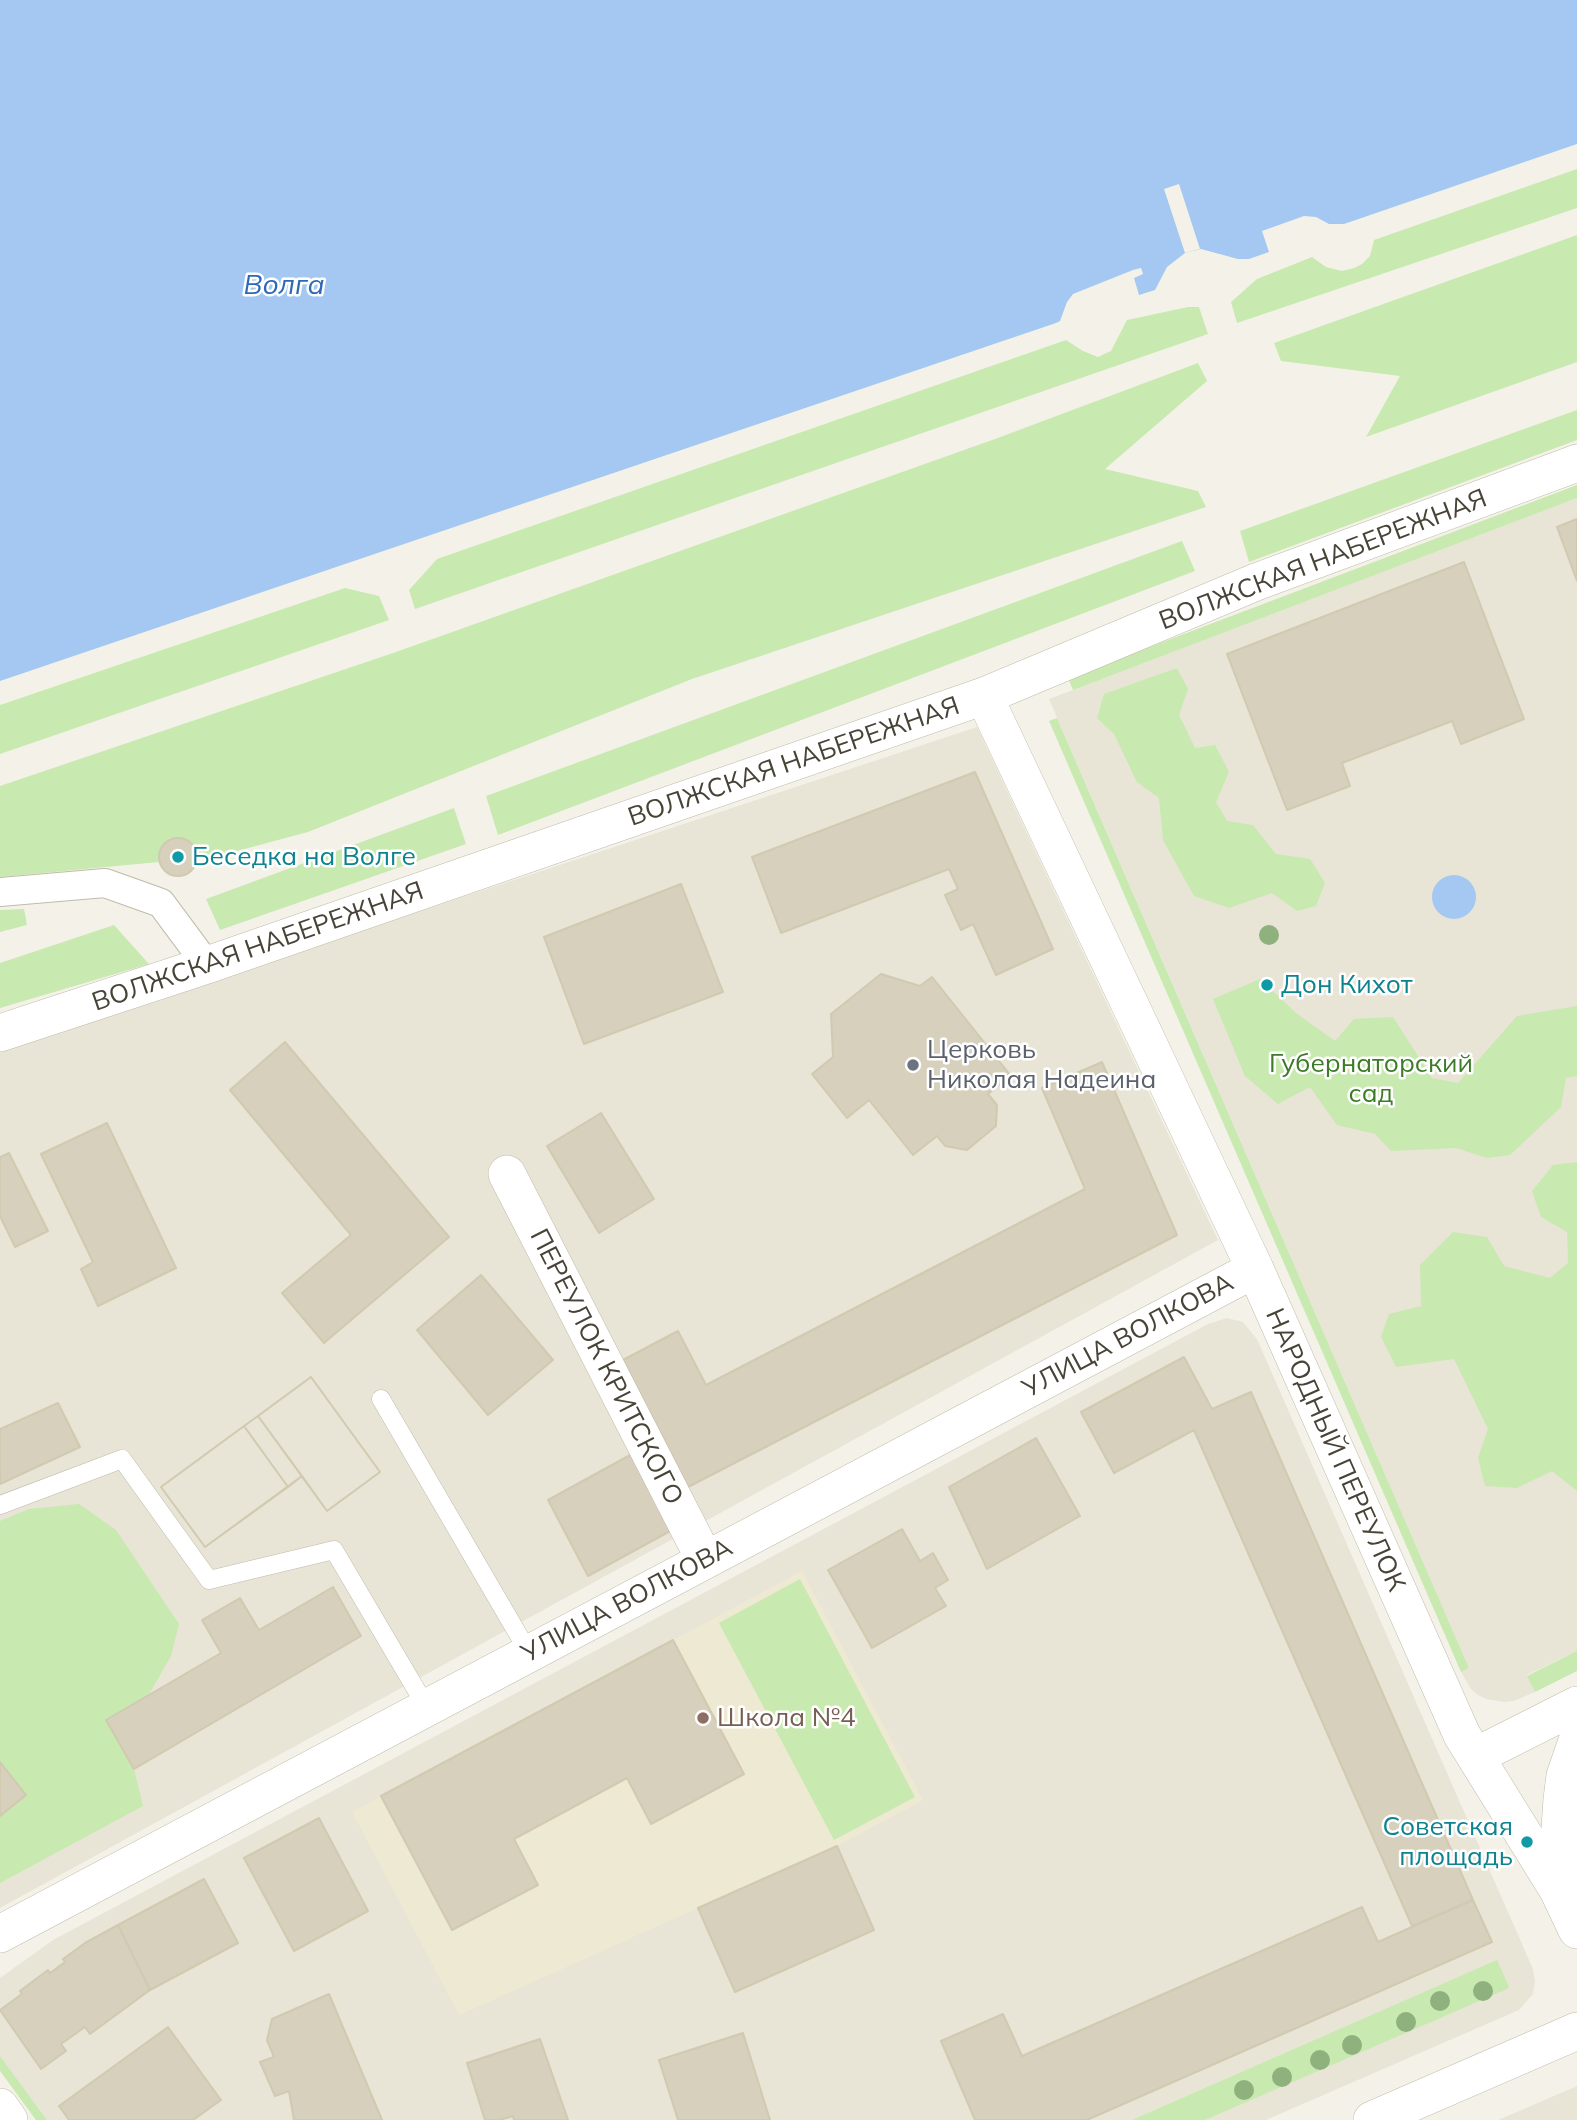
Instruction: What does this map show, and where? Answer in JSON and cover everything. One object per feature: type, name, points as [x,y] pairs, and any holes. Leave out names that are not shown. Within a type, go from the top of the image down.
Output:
[{"type":"street","name":"ВОЛЖСКАЯ НАБЕРЕЖНАЯ","points":[[0,1033],[208,965],[985,696],[1256,582],[1577,463]]},
{"type":"street","name":"НАРОДНЫЙ ПЕРЕУЛОК","points":[[985,696],[1255,1269],[1462,1735],[1558,1891]]},
{"type":"street","points":[[0,892],[104,883],[161,904],[208,965]]},
{"type":"street","name":"ПЕРЕУЛОК КРИТСКОГО","points":[[507,1174],[705,1560]]},
{"type":"street","name":"УЛИЦА ВОЛКОВА","points":[[0,1934],[1255,1269]]},
{"type":"street","points":[[1476,1756],[1577,1705]]},
{"type":"street","points":[[1577,1741],[1565,1776],[1562,1799],[1560,1827],[1563,1853],[1558,1891],[1577,1930]]},
{"type":"street","points":[[1371,2120],[1577,2031]]},
{"type":"street","points":[[0,2107],[9,2120]]},
{"type":"lane","points":[[382,1399],[529,1653]]},
{"type":"lane","points":[[0,1505],[122,1460],[209,1580],[334,1550],[427,1708]]},
{"type":"shaded area","points":[[1577,498],[1577,1651],[1527,1675],[1535,1692],[1514,1701],[1504,1702],[1478,1695],[1461,1672],[1469,1668],[1049,699]]},
{"type":"shaded area","points":[[977,727],[1218,1240],[0,1908],[0,1050]]},
{"type":"shaded area","points":[[1227,1318],[1243,1322],[1257,1339],[1533,1969],[1533,1994],[1519,2010],[1266,2120],[47,2120],[0,2056],[0,1978],[53,1940],[1208,1324]]},
{"type":"shaded area","name":"Школа №4","points":[[802,1571],[923,1800],[837,1846],[459,2015],[352,1812]]},
{"type":"shaded area","points":[[1577,2086],[1577,2120],[1498,2120]]},
{"type":"green space","points":[[1577,169],[1577,208],[1237,323],[1231,302],[1257,279],[1312,257],[1326,267],[1342,271],[1354,268],[1370,256],[1374,240]]},
{"type":"green space","points":[[1577,235],[1577,362],[1366,437],[1400,376],[1281,361],[1274,343]]},
{"type":"green space","points":[[1199,307],[1208,334],[415,609],[409,590],[437,559],[1066,340],[1098,357],[1111,351],[1127,320]]},
{"type":"green space","points":[[1198,363],[1207,381],[1105,469],[1198,491],[1206,507],[692,679],[308,832],[222,855],[197,858],[193,845],[176,838],[167,841],[162,847],[159,862],[0,877],[0,786],[396,652],[995,439]]},
{"type":"green space","points":[[1577,410],[1577,440],[1249,562],[1240,531]]},
{"type":"green space","points":[[1577,485],[1577,498],[1073,690],[1068,678]]},
{"type":"green space","points":[[1182,541],[1195,571],[498,835],[486,796]]},
{"type":"green space","points":[[345,588],[379,596],[389,620],[0,754],[0,705]]},
{"type":"green space","points":[[1177,668],[1188,689],[1179,715],[1195,748],[1215,745],[1229,772],[1216,802],[1227,821],[1253,825],[1276,854],[1310,859],[1325,883],[1316,906],[1297,911],[1272,893],[1229,908],[1194,896],[1163,840],[1159,798],[1137,782],[1114,734],[1097,718],[1104,694]]},
{"type":"green space","points":[[1057,718],[1469,1668],[1461,1672],[1049,721]]},
{"type":"green space","points":[[454,808],[466,844],[220,930],[206,899]]},
{"type":"green space","points":[[24,909],[27,925],[0,932],[0,910]]},
{"type":"green space","points":[[114,925],[149,964],[0,1008],[0,963]]},
{"type":"green space","name":"Губернаторский сад","points":[[1260,979],[1296,1013],[1335,1041],[1354,1019],[1393,1017],[1432,1078],[1458,1083],[1517,1016],[1577,1006],[1577,1076],[1566,1078],[1561,1107],[1510,1155],[1487,1158],[1456,1148],[1391,1151],[1375,1134],[1337,1125],[1310,1087],[1278,1104],[1245,1076],[1213,999]]},
{"type":"green space","points":[[1577,1162],[1577,1491],[1552,1471],[1517,1488],[1485,1486],[1478,1458],[1488,1429],[1454,1359],[1396,1367],[1381,1337],[1389,1314],[1421,1306],[1420,1265],[1453,1232],[1487,1237],[1504,1266],[1550,1278],[1568,1263],[1567,1232],[1541,1217],[1532,1191],[1553,1165]]},
{"type":"green space","points":[[79,1504],[116,1530],[179,1624],[171,1656],[148,1696],[106,1720],[134,1769],[143,1806],[0,1883],[0,1521],[29,1509]]},
{"type":"green space","points":[[800,1579],[915,1797],[834,1840],[719,1623]]},
{"type":"green space","points":[[1577,1651],[1577,1671],[1535,1692],[1527,1676]]},
{"type":"green space","points":[[1497,1960],[1509,1987],[1507,1989],[1205,2120],[1132,2120]]},
{"type":"green space","points":[[0,2056],[47,2120],[36,2120],[0,2071]]},
{"type":"water","name":"Волга","points":[[0,0],[1577,0],[1577,144],[1344,224],[1329,224],[1316,217],[1304,216],[1262,231],[1269,252],[1249,259],[1238,259],[1201,249],[1185,253],[1167,267],[1155,290],[1139,295],[1134,278],[1143,274],[1141,268],[1133,270],[1073,294],[1060,321],[1056,323],[0,681]]},
{"type":"water","points":[[1454,875],[1470,881],[1476,897],[1470,913],[1454,919],[1438,913],[1432,897],[1438,881]]},
{"type":"pier","points":[[1179,184],[1200,249],[1185,253],[1164,189]]},
{"type":"building","points":[[1577,519],[1577,581],[1557,527]]},
{"type":"building","points":[[1464,562],[1524,719],[1461,744],[1452,721],[1342,763],[1350,786],[1287,810],[1227,654]]},
{"type":"building","points":[[975,772],[1053,949],[996,975],[973,924],[961,930],[945,895],[958,889],[949,869],[781,933],[752,857]]},
{"type":"building","name":"Беседка на Волге","points":[[178,838],[192,843],[197,857],[192,871],[178,876],[164,871],[159,857],[164,843]]},
{"type":"building","points":[[681,884],[723,992],[584,1044],[544,937]]},
{"type":"building","name":"Церковь Николая Надеина","points":[[881,974],[920,986],[932,977],[1011,1076],[988,1094],[997,1105],[996,1126],[967,1150],[945,1146],[937,1136],[913,1155],[869,1100],[847,1118],[812,1074],[833,1057],[831,1014]]},
{"type":"building","points":[[285,1042],[449,1237],[324,1343],[282,1293],[351,1235],[230,1090]]},
{"type":"building","points":[[1102,1062],[1177,1235],[688,1487],[623,1360],[678,1331],[706,1385],[1085,1189],[1042,1088]]},
{"type":"building","points":[[601,1113],[654,1199],[599,1233],[547,1146]]},
{"type":"building","points":[[107,1123],[176,1268],[98,1306],[81,1269],[93,1262],[41,1154]]},
{"type":"building","points":[[9,1153],[48,1231],[15,1247],[0,1216],[0,1157]]},
{"type":"building","points":[[481,1275],[553,1360],[488,1415],[417,1330]]},
{"type":"building","points":[[1184,1357],[1212,1409],[1251,1392],[1473,1900],[1412,1926],[1194,1430],[1114,1473],[1081,1412]]},
{"type":"building","points":[[311,1377],[380,1472],[327,1511],[302,1476],[205,1547],[161,1487]]},
{"type":"building","points":[[311,1377],[380,1472],[327,1511],[258,1416]]},
{"type":"building","points":[[58,1403],[80,1447],[0,1484],[0,1429]]},
{"type":"building","points":[[258,1416],[302,1476],[288,1487],[244,1426]]},
{"type":"building","points":[[244,1426],[288,1487],[205,1547],[161,1487]]},
{"type":"building","points":[[1036,1438],[1080,1516],[987,1569],[949,1487]]},
{"type":"building","points":[[632,1454],[672,1530],[588,1576],[548,1500]]},
{"type":"building","points":[[902,1529],[920,1561],[933,1553],[948,1580],[935,1588],[946,1606],[872,1648],[828,1570]]},
{"type":"building","points":[[333,1587],[361,1636],[134,1769],[106,1720],[221,1653],[202,1620],[240,1598],[259,1630]]},
{"type":"building","points":[[673,1640],[744,1774],[651,1824],[627,1778],[514,1839],[538,1885],[452,1930],[381,1796]]},
{"type":"building","points":[[0,1762],[26,1795],[0,1816]]},
{"type":"building","points":[[319,1818],[368,1911],[294,1951],[244,1858]]},
{"type":"building","points":[[837,1846],[874,1930],[735,1992],[698,1908]]},
{"type":"building","points":[[204,1879],[238,1943],[150,1990],[118,1925]]},
{"type":"building","points":[[1473,1900],[1492,1942],[1087,2120],[975,2120],[941,2041],[1003,2014],[1022,2056],[1362,1907],[1378,1942]]},
{"type":"building","points":[[118,1925],[150,1990],[90,2034],[85,2027],[61,2044],[66,2051],[41,2069],[0,2010],[48,1970],[50,1973],[65,1962],[63,1959],[85,1943]]},
{"type":"building","points":[[329,1994],[382,2120],[294,2120],[289,2091],[275,2096],[260,2062],[274,2057],[267,2040],[272,2019]]},
{"type":"building","points":[[168,2027],[221,2100],[193,2120],[69,2120],[59,2106]]},
{"type":"building","points":[[743,2033],[770,2120],[678,2120],[659,2060]]},
{"type":"building","points":[[540,2039],[568,2120],[514,2120],[513,2116],[500,2120],[485,2120],[467,2063]]},
{"type":"place","name":"Беседка на Волге","points":[[178,857]]},
{"type":"place","name":"Дон Кихот","points":[[1267,985]]},
{"type":"place","name":"Церковь Николая Надеина","points":[[913,1065]]},
{"type":"place","name":"Школа №4","points":[[703,1718]]},
{"type":"place","name":"Советская площадь","points":[[1527,1842]]}]
